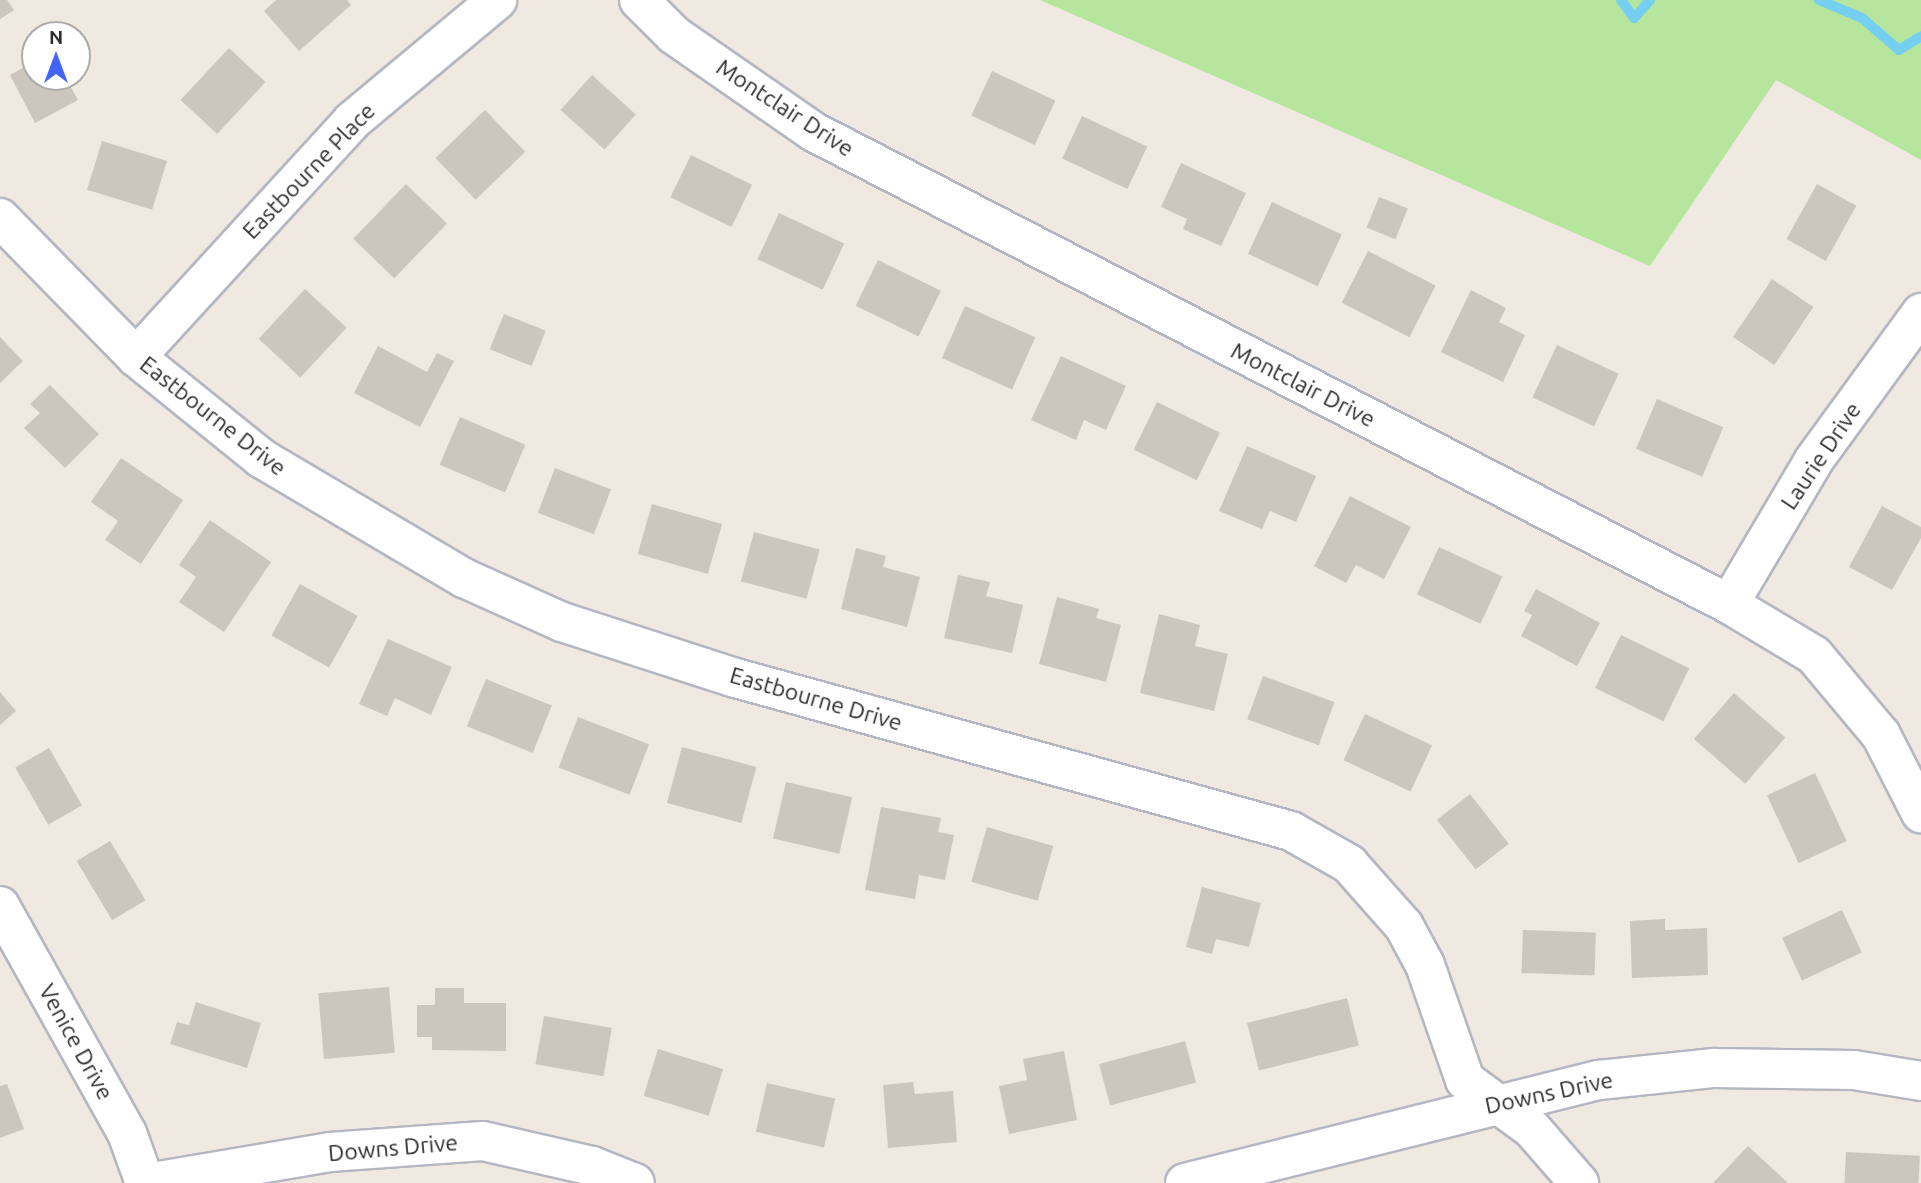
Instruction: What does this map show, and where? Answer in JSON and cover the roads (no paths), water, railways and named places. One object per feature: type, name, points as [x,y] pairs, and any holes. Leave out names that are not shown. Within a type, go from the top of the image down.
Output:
[{"type":"street","name":"Eastbourne Place","points":[[136,357],[352,121],[497,0]]},
{"type":"street","name":"Montclair Drive","points":[[639,0],[674,35],[814,132],[1729,604],[1815,655],[1881,735],[1921,813]]},
{"type":"street","name":"Eastbourne Drive","points":[[0,218],[136,357],[261,458],[395,542],[562,622],[732,677],[1291,831],[1349,864],[1404,926],[1425,965],[1465,1080],[1532,1129],[1579,1183]]},
{"type":"street","name":"Laurie Drive","points":[[1729,604],[1815,460],[1921,313]]},
{"type":"street","name":"Venice Drive","points":[[0,906],[127,1133],[146,1183]]},
{"type":"street","name":"Downs Drive","points":[[1185,1183],[1598,1080],[1714,1068],[1854,1070],[1921,1081]]},
{"type":"street","name":"Downs Drive","points":[[146,1183],[330,1152],[483,1141],[592,1166],[635,1183]]},
{"type":"waterway","points":[[1621,0],[1634,18],[1650,0]]},
{"type":"waterway","points":[[1819,0],[1862,18],[1899,50],[1921,36]]}]
